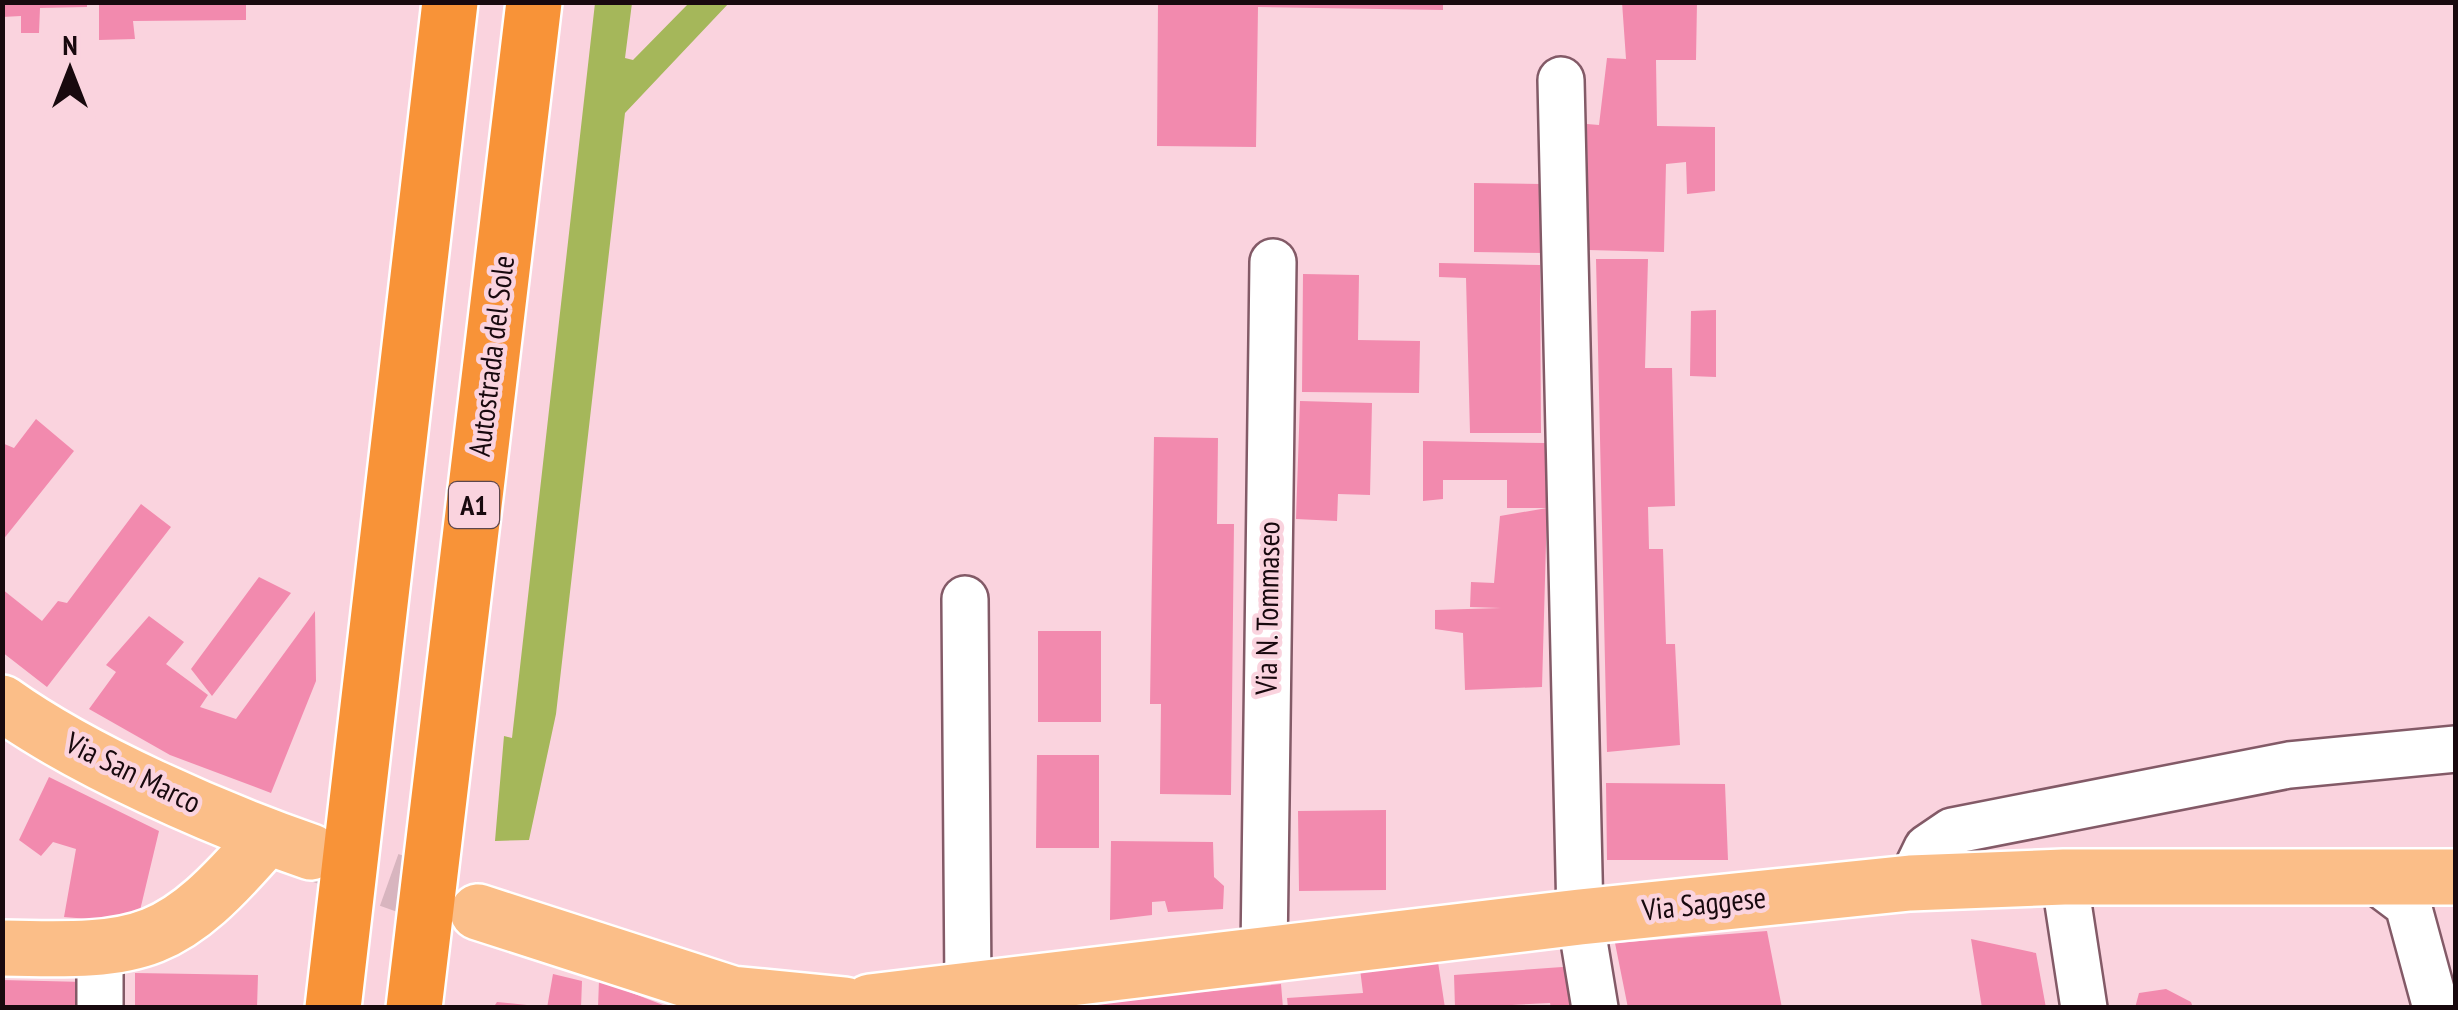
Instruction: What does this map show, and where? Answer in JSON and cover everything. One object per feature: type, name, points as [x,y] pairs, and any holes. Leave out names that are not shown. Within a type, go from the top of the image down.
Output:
[{"type":"highway","points":[[333,1008],[450,2]]},
{"type":"highway","name":"Autostrada del Sole","points":[[414,1008],[534,2]]},
{"type":"main road","name":"Via San Marco","points":[[2,703],[96,758],[289,844],[154,939],[100,949]]},
{"type":"main road","name":"Via Saggese","points":[[478,912],[742,1001],[860,1006],[1264,954],[1910,882],[2064,877],[2456,877]]},
{"type":"main road","points":[[2,948],[100,949]]},
{"type":"street","points":[[1560,80],[1580,917],[1595,1008]]},
{"type":"street","name":"Via N. Tommaseo","points":[[1264,954],[1273,262]]},
{"type":"street","points":[[953,996],[965,599]]},
{"type":"street","points":[[1910,882],[1927,848],[1952,831],[2289,765],[2456,748]]},
{"type":"street","points":[[2368,875],[2408,906],[2436,1008]]},
{"type":"street","points":[[2064,877],[2084,1008]]},
{"type":"street","points":[[2446,1008],[2446,970],[2456,935]]},
{"type":"street","points":[[100,949],[100,1008]]},
{"type":"green space","points":[[595,3],[632,3],[625,58],[633,60],[689,3],[729,3],[625,113],[556,714],[529,840],[495,841],[504,736],[512,738]]},
{"type":"building","points":[[2,2],[87,2],[87,7],[40,8],[39,33],[21,33],[21,16],[2,17]]},
{"type":"building","points":[[99,2],[246,2],[246,20],[133,21],[135,39],[99,40]]},
{"type":"building","points":[[1158,2],[1443,2],[1443,10],[1258,7],[1256,147],[1157,146]]},
{"type":"building","points":[[1622,2],[1697,2],[1696,60],[1656,60],[1657,126],[1715,127],[1715,191],[1687,194],[1686,162],[1666,164],[1664,252],[1588,250],[1587,124],[1599,125],[1607,58],[1626,59]]},
{"type":"building","points":[[1474,183],[1542,184],[1545,253],[1474,252]]},
{"type":"building","points":[[1596,259],[1648,259],[1645,368],[1672,368],[1675,506],[1648,507],[1649,549],[1663,549],[1666,644],[1675,644],[1680,745],[1607,752]]},
{"type":"building","points":[[1439,263],[1540,265],[1541,433],[1470,433],[1466,278],[1439,277]]},
{"type":"building","points":[[1303,274],[1359,275],[1358,340],[1420,341],[1419,393],[1302,392]]},
{"type":"building","points":[[1716,310],[1716,377],[1690,376],[1691,311]]},
{"type":"building","points":[[1300,401],[1372,403],[1370,495],[1338,494],[1337,521],[1296,519]]},
{"type":"building","points":[[36,419],[74,451],[2,541],[2,443],[14,448]]},
{"type":"building","points":[[1154,437],[1218,438],[1217,524],[1234,524],[1231,795],[1160,794],[1161,704],[1150,704]]},
{"type":"building","points":[[1423,441],[1545,443],[1547,508],[1507,508],[1507,480],[1443,480],[1443,499],[1423,501]]},
{"type":"building","points":[[141,504],[171,527],[47,687],[2,652],[2,589],[42,621],[58,601],[67,603]]},
{"type":"building","points":[[1547,508],[1542,687],[1465,690],[1463,633],[1435,629],[1435,610],[1501,608],[1470,607],[1471,582],[1494,583],[1500,516]]},
{"type":"building","points":[[259,577],[291,593],[212,696],[191,669]]},
{"type":"building","points":[[315,611],[316,681],[271,793],[170,755],[89,709],[116,672],[106,665],[149,616],[184,642],[166,664],[208,695],[200,707],[236,719]]},
{"type":"building","points":[[1038,631],[1101,631],[1101,722],[1038,722]]},
{"type":"building","points":[[1037,755],[1099,755],[1099,848],[1036,848]]},
{"type":"building","points":[[49,777],[159,831],[137,923],[64,917],[76,849],[53,842],[41,856],[19,840]]},
{"type":"building","points":[[1606,783],[1725,784],[1728,860],[1607,860]]},
{"type":"building","points":[[1386,810],[1386,890],[1299,891],[1298,811]]},
{"type":"building","points":[[1111,841],[1213,842],[1214,877],[1224,886],[1223,909],[1168,912],[1165,901],[1152,902],[1152,915],[1110,920]]},
{"type":"building","points":[[1767,931],[1782,1008],[1628,1008],[1615,943]]},
{"type":"building","points":[[1971,939],[2036,953],[2046,1008],[1982,1008]]},
{"type":"building","points":[[1438,962],[1445,1008],[1288,1008],[1287,998],[1363,993],[1360,969]]},
{"type":"building","points":[[1576,966],[1581,1008],[1551,1008],[1550,1003],[1455,1008],[1454,975]]},
{"type":"building","points":[[135,973],[258,975],[257,1008],[135,1008]]},
{"type":"building","points":[[553,974],[582,981],[581,1008],[547,1008]]},
{"type":"building","points":[[2,980],[85,982],[85,1008],[2,1008]]},
{"type":"building","points":[[599,980],[668,1007],[668,1008],[598,1008]]},
{"type":"building","points":[[1281,984],[1283,1008],[1068,1008],[1068,1005]]},
{"type":"building","points":[[2166,989],[2191,1002],[2193,1008],[2135,1008],[2139,993]]},
{"type":"building","points":[[497,1002],[527,1005],[493,1008]]},
{"type":"tunnel","points":[[311,852],[471,909]]}]
